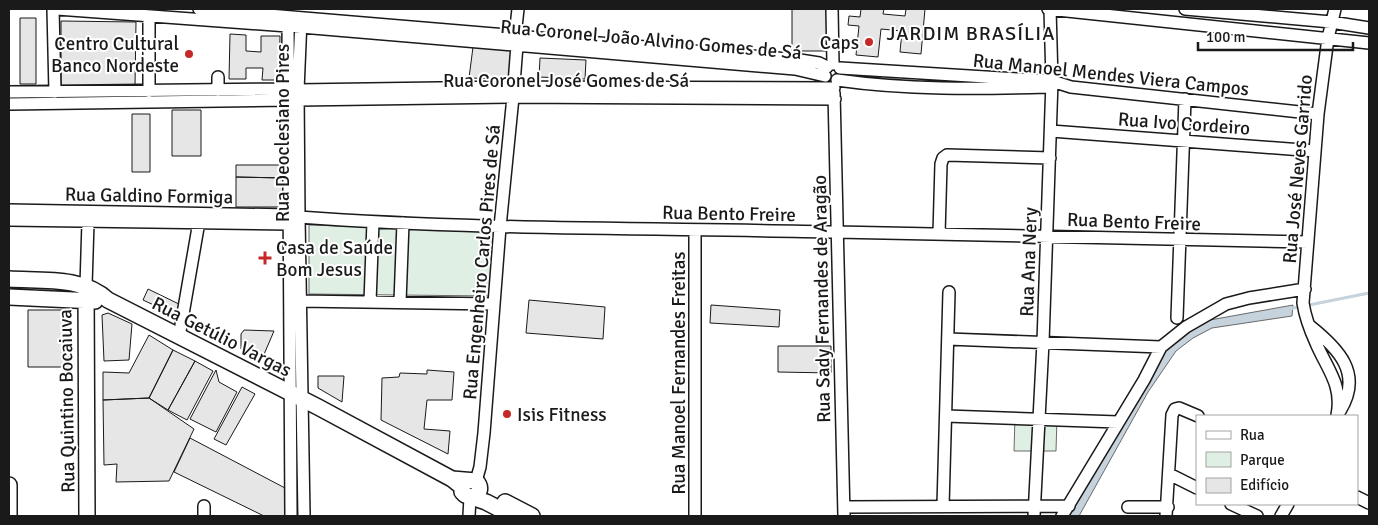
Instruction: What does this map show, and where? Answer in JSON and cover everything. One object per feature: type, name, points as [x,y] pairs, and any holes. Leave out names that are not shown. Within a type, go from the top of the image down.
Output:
[{"type":"main road","name":"Rua Getúlio Vargas","points":[[9,279],[64,282],[86,293]]},
{"type":"main road","name":"Rua Quintino Bocaiuva","points":[[86,293],[87,516]]},
{"type":"main road","name":"Rua Getúlio Vargas","points":[[9,297],[100,294],[108,300],[318,407],[469,487]]},
{"type":"main road","points":[[9,485],[9,516]]},
{"type":"main road","points":[[469,487],[513,516]]},
{"type":"main road","points":[[469,487],[493,495],[532,516]]},
{"type":"street","points":[[55,92],[55,9],[149,16],[288,22]]},
{"type":"street","points":[[199,9],[288,22]]},
{"type":"street","name":"Rua Engenheiro Carlos Pires de Sá","points":[[469,516],[469,487],[482,449],[500,227],[514,92],[513,40],[518,9]]},
{"type":"street","name":"Rua Sady Fernandes de Aragão","points":[[832,9],[844,512]]},
{"type":"street","points":[[1049,9],[1369,43]]},
{"type":"street","name":"Rua Ana Nery","points":[[1034,510],[1050,158],[1052,84],[1049,9]]},
{"type":"street","points":[[1185,9],[1331,22],[1369,28]]},
{"type":"street","name":"Rua José Neves Garrido","points":[[1335,9],[1328,38],[1318,114],[1303,303],[1316,344],[1328,364],[1336,383],[1339,402],[1336,415]]},
{"type":"street","points":[[1231,28],[1234,14]]},
{"type":"street","points":[[149,16],[149,91]]},
{"type":"street","points":[[1276,32],[1279,18]]},
{"type":"street","name":"Rua Coronel João Alvino Gomes de Sá","points":[[288,22],[301,23],[323,19],[411,32],[722,58],[800,60],[833,78]]},
{"type":"street","name":"Rua Deoclesiano Pires","points":[[288,22],[293,95],[292,219],[296,397]]},
{"type":"street","name":"Rua Deoclesiano Pires","points":[[293,95],[301,23]]},
{"type":"street","points":[[218,78],[218,90]]},
{"type":"street","name":"Rua Coronel José Gomes de Sá","points":[[9,104],[293,95],[514,92],[833,78]]},
{"type":"street","name":"Rua Manoel Mendes Viera Campos","points":[[833,78],[866,85],[965,89],[1052,84],[1318,114]]},
{"type":"street","name":"Rua Coronel José Gomes de Sá","points":[[9,92],[218,90],[293,95]]},
{"type":"street","points":[[1177,318],[1185,99]]},
{"type":"street","name":"Rua Ivo Cordeiro","points":[[1050,131],[1315,151]]},
{"type":"street","points":[[939,234],[941,164],[946,155],[1050,158]]},
{"type":"street","name":"Rua Galdino Formiga","points":[[9,210],[200,218],[292,219]]},
{"type":"street","points":[[179,337],[200,218]]},
{"type":"street","name":"Rua Galdino Formiga","points":[[9,220],[88,222],[200,218]]},
{"type":"street","name":"Rua Deoclesiano Pires","points":[[292,219],[300,301],[296,397]]},
{"type":"street","name":"Rua Bento Freire","points":[[292,219],[500,227],[1308,242]]},
{"type":"street","points":[[86,293],[88,222]]},
{"type":"street","points":[[370,302],[373,222]]},
{"type":"street","points":[[400,302],[403,223]]},
{"type":"street","name":"Rua Manoel Fernandes Freitas","points":[[695,230],[695,516]]},
{"type":"street","points":[[1062,516],[1144,380],[1161,347],[1186,327],[1226,304],[1249,298],[1305,289]]},
{"type":"street","points":[[943,506],[949,292]]},
{"type":"street","points":[[300,301],[494,304]]},
{"type":"street","points":[[948,339],[1161,347]]},
{"type":"street","points":[[296,397],[304,516]]},
{"type":"street","points":[[291,516],[296,397]]},
{"type":"street","points":[[1128,507],[1167,512],[1172,415],[1175,409],[1178,408],[1196,415]]},
{"type":"street","points":[[946,416],[1118,422]]},
{"type":"street","points":[[1169,474],[1196,488]]},
{"type":"street","points":[[291,483],[303,483]]},
{"type":"street","points":[[1358,497],[1369,503]]},
{"type":"street","points":[[1232,505],[1256,516]]},
{"type":"street","points":[[1281,516],[1287,505]]},
{"type":"street","points":[[844,512],[943,506],[1034,510],[1069,506]]},
{"type":"green space","points":[[309,225],[494,231],[491,296],[309,294]]},
{"type":"green space","points":[[1015,416],[1057,417],[1056,451],[1014,451]]},
{"type":"shaded area","points":[[1293,305],[1292,316],[1212,328],[1193,338],[1176,351],[1148,392],[1079,516],[1064,516],[1164,353],[1186,329],[1210,320]]},
{"type":"building","points":[[792,9],[827,9],[827,51],[792,51]]},
{"type":"building","name":"Caps","points":[[861,9],[884,9],[883,14],[905,16],[906,9],[925,9],[921,54],[900,52],[902,31],[881,29],[878,57],[856,55],[859,26],[848,25],[849,16],[860,17]]},
{"type":"building","points":[[20,18],[36,18],[36,84],[20,84]]},
{"type":"building","points":[[61,21],[136,22],[135,86],[61,86]]},
{"type":"building","points":[[230,34],[246,35],[246,51],[261,52],[261,36],[280,36],[279,80],[262,80],[263,68],[246,68],[246,79],[229,79]]},
{"type":"building","points":[[473,47],[512,50],[512,79],[469,78]]},
{"type":"building","points":[[540,58],[586,60],[585,79],[539,77]]},
{"type":"building","points":[[172,110],[201,110],[201,156],[172,156]]},
{"type":"building","points":[[132,114],[150,114],[150,172],[132,172]]},
{"type":"building","points":[[236,165],[284,165],[284,178],[236,177]]},
{"type":"building","points":[[236,177],[284,178],[284,207],[236,207]]},
{"type":"building","points":[[148,289],[183,306],[177,316],[143,300]]},
{"type":"building","points":[[529,300],[605,307],[603,339],[526,333]]},
{"type":"building","points":[[711,305],[780,310],[779,327],[710,323]]},
{"type":"building","points":[[28,310],[69,310],[69,367],[28,367]]},
{"type":"building","points":[[108,313],[132,324],[129,360],[104,361],[102,315]]},
{"type":"building","points":[[244,330],[274,331],[262,359],[241,349],[241,334]]},
{"type":"building","points":[[149,335],[173,350],[149,398],[103,400],[103,372],[129,373]]},
{"type":"building","points":[[778,346],[831,346],[831,373],[778,372]]},
{"type":"building","points":[[173,350],[195,361],[168,410],[149,398]]},
{"type":"building","points":[[195,361],[213,371],[187,420],[168,410]]},
{"type":"building","points":[[216,370],[219,382],[237,392],[216,432],[190,419]]},
{"type":"building","points":[[427,370],[454,372],[452,400],[427,400],[424,429],[450,431],[448,454],[381,420],[382,378],[399,377],[400,373],[427,374]]},
{"type":"building","points":[[318,376],[344,376],[342,402],[318,388]]},
{"type":"building","points":[[242,387],[255,394],[226,445],[214,439]]},
{"type":"building","points":[[149,398],[194,429],[169,481],[116,482],[117,464],[104,465],[103,400]]},
{"type":"building","points":[[190,438],[285,488],[286,516],[264,516],[174,472]]},
{"type":"waterway","points":[[1289,309],[1369,293]]},
{"type":"place","name":"Caps","points":[[869,42]]},
{"type":"place","name":"Centro Cultural Banco Nordeste","points":[[189,54]]},
{"type":"place","name":"Casa de Saúde Bom Jesus","points":[[265,258]]},
{"type":"place","name":"Isis Fitness","points":[[507,414]]},
{"type":"district","name":"JARDIM BRASÍLIA","points":[[971,33]]}]
